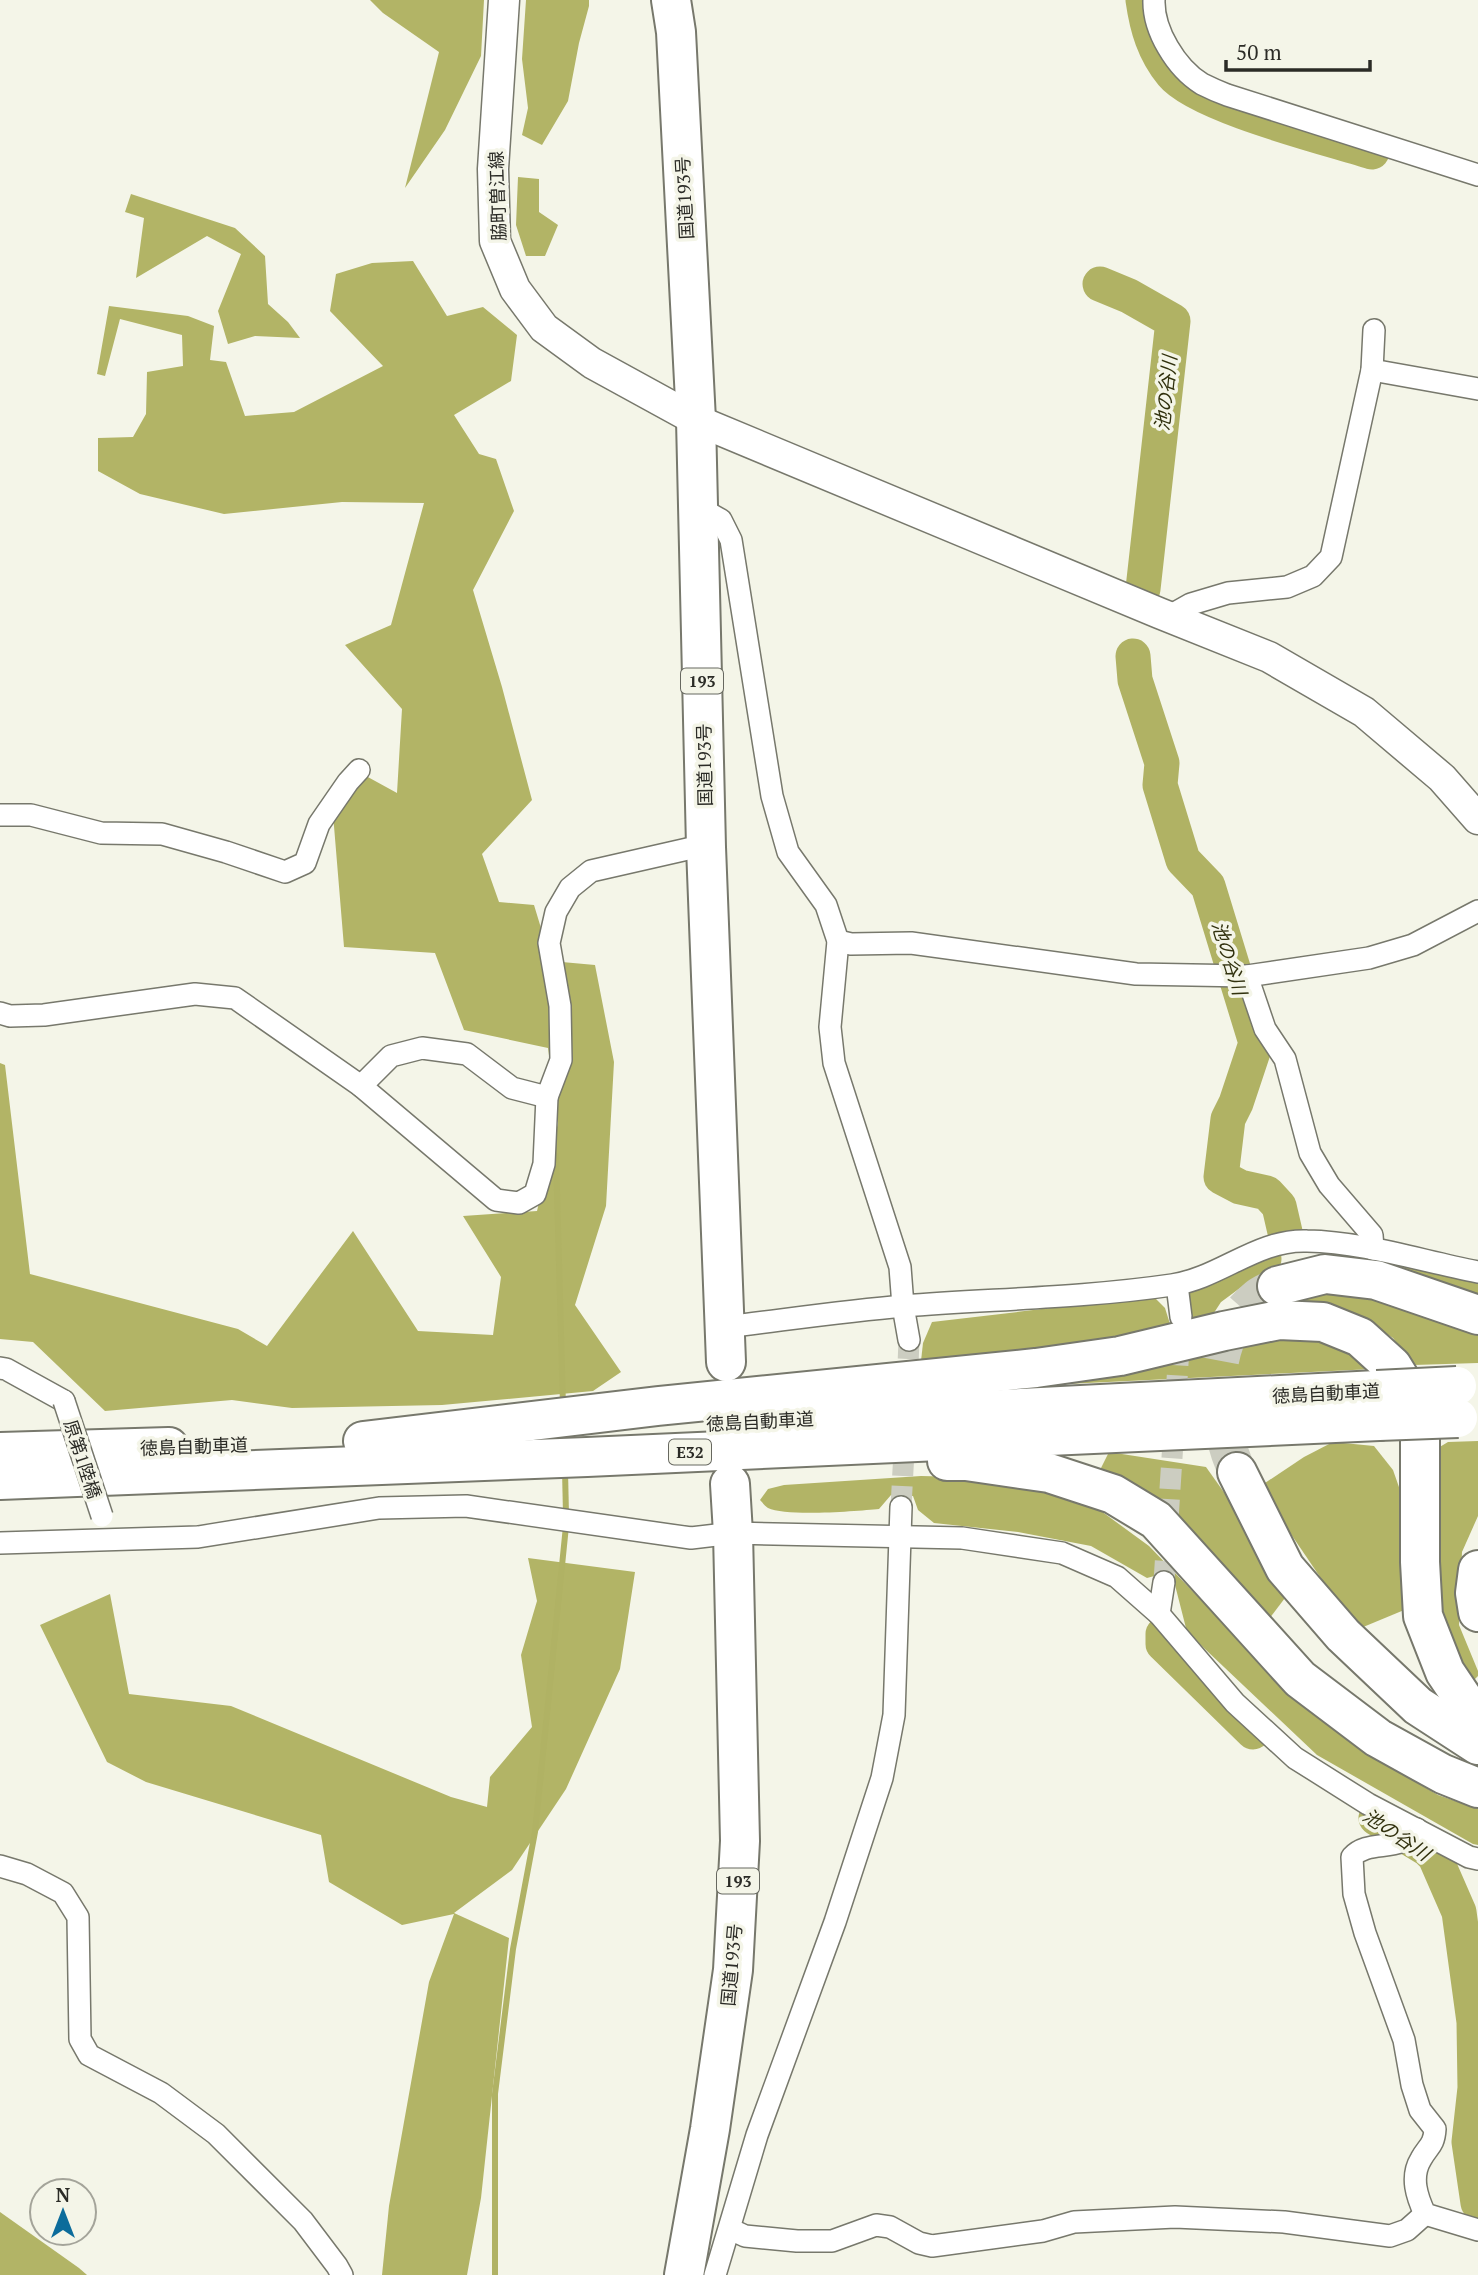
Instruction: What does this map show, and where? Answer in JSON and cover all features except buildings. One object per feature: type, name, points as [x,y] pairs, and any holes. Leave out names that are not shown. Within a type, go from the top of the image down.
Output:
[{"type":"highway","name":"国道193号","points":[[671,0],[676,32],[696,420],[706,848],[726,1344]]},
{"type":"highway","points":[[1278,1286],[1325,1274],[1376,1280],[1478,1315]]},
{"type":"highway","points":[[363,1441],[714,1400],[1036,1368],[1120,1356],[1279,1320],[1323,1322],[1360,1337],[1392,1366],[1413,1400],[1420,1432],[1419,1562],[1423,1616],[1445,1672],[1472,1712],[1478,1716]]},
{"type":"highway","name":"徳島自動車道","points":[[0,1452],[1468,1401]]},
{"type":"highway","name":"徳島自動車道","points":[[0,1480],[587,1457],[1378,1405]]},
{"type":"highway","points":[[587,1457],[966,1461],[1049,1473],[1113,1494],[1156,1520],[1300,1679],[1378,1738],[1443,1774],[1478,1788]]},
{"type":"highway","points":[[1237,1472],[1285,1567],[1343,1635],[1418,1706],[1478,1745]]},
{"type":"highway","name":"国道193号","points":[[684,2275],[710,2129],[733,1970],[740,1841],[730,1484]]},
{"type":"highway","points":[[1478,1570],[1475,1593],[1478,1612]]},
{"type":"street","name":"脇町曽江線","points":[[504,0],[493,169],[495,241],[515,289],[544,328],[592,363],[696,420],[1269,657],[1364,712],[1442,778],[1478,819]]},
{"type":"street","points":[[1154,0],[1159,32],[1177,60],[1200,83],[1227,95],[1478,174]]},
{"type":"street","points":[[1168,617],[1191,604],[1228,593],[1287,587],[1313,576],[1331,557],[1372,370],[1374,330]]},
{"type":"street","points":[[1372,370],[1478,389]]},
{"type":"street","points":[[698,507],[721,520],[731,541],[772,796],[788,852],[826,905],[838,941],[830,1027],[834,1063],[900,1267],[909,1340]]},
{"type":"street","points":[[0,815],[31,815],[101,833],[162,834],[285,872],[305,863],[319,824],[359,770]]},
{"type":"street","points":[[0,1013],[10,1016],[44,1015],[194,994],[235,998],[361,1086],[496,1200],[519,1203],[535,1194],[544,1164],[547,1097],[561,1060],[560,1006],[549,943],[556,912],[570,888],[592,872],[692,848],[706,848]]},
{"type":"street","points":[[838,941],[851,944],[911,943],[1136,974],[1240,976],[1370,958],[1413,945],[1478,911]]},
{"type":"street","points":[[1240,976],[1265,1029],[1285,1059],[1310,1153],[1328,1185],[1372,1235],[1373,1249]]},
{"type":"street","points":[[361,1086],[391,1056],[422,1048],[467,1054],[512,1088],[547,1097]]},
{"type":"street","points":[[726,1344],[903,1306],[1104,1294],[1177,1284],[1215,1271],[1261,1248],[1305,1240],[1373,1249],[1478,1272]]},
{"type":"street","points":[[1177,1284],[1181,1317]]},
{"type":"street","name":"原第1陸橋","points":[[0,1368],[64,1401],[107,1539]]},
{"type":"street","points":[[0,1542],[198,1537],[379,1508],[466,1506],[691,1538],[733,1533],[900,1535],[962,1538],[1062,1553],[1117,1577],[1159,1614],[1235,1703],[1295,1758],[1368,1804],[1411,1836],[1478,1858]]},
{"type":"street","points":[[715,2275],[757,2135],[835,1922],[882,1778],[894,1715],[901,1507]]},
{"type":"street","points":[[1159,1614],[1164,1582]]},
{"type":"street","points":[[1411,1836],[1358,1851],[1352,1857],[1354,1894],[1365,1933],[1404,2040],[1412,2085],[1420,2110],[1436,2129],[1434,2142],[1420,2160],[1415,2177],[1418,2200],[1425,2214],[1478,2230]]},
{"type":"street","points":[[0,1866],[27,1874],[63,1893],[78,1917],[80,2039],[89,2055],[161,2093],[216,2134],[303,2221],[342,2275]]},
{"type":"street","points":[[730,2229],[745,2236],[832,2241],[876,2225],[890,2227],[919,2243],[932,2246],[1043,2231],[1074,2222],[1175,2217],[1284,2222],[1390,2236],[1407,2230],[1425,2214]]},
{"type":"green space","points":[[370,0],[484,0],[481,56],[445,130],[405,188],[439,52],[383,13]]},
{"type":"green space","points":[[526,0],[589,0],[568,101],[542,145],[522,135],[528,108],[522,59]]},
{"type":"green space","points":[[518,177],[539,179],[539,212],[558,225],[545,256],[526,256],[516,225]]},
{"type":"green space","points":[[131,194],[235,228],[265,256],[268,304],[288,322],[300,338],[255,336],[228,344],[218,311],[241,254],[207,236],[136,278],[144,218],[125,212]]},
{"type":"green space","points":[[413,261],[447,316],[483,307],[517,335],[511,381],[454,415],[479,454],[496,459],[514,511],[473,590],[532,800],[482,854],[499,902],[534,905],[551,961],[595,965],[614,1062],[606,1206],[575,1305],[621,1372],[593,1391],[442,1405],[292,1408],[232,1400],[105,1411],[33,1342],[0,1339],[0,1063],[5,1065],[30,1274],[238,1329],[267,1346],[353,1231],[418,1331],[493,1335],[501,1277],[463,1216],[537,1211],[558,1123],[548,1048],[464,1030],[435,953],[344,947],[332,802],[366,776],[397,793],[402,709],[345,645],[391,625],[424,503],[342,502],[224,514],[140,494],[98,471],[98,438],[133,437],[146,414],[147,372],[183,366],[182,335],[120,319],[105,376],[97,374],[109,306],[188,316],[214,326],[210,360],[226,362],[245,416],[294,412],[383,366],[330,311],[336,274],[372,263]]},
{"type":"green space","points":[[1390,1263],[1478,1282],[1478,1295],[1417,1275]]},
{"type":"green space","points":[[1333,1286],[1478,1327],[1478,1363],[1414,1365],[1393,1338],[1360,1317],[1280,1304]]},
{"type":"green space","points":[[1153,1296],[1165,1308],[1170,1324],[1149,1332],[1046,1350],[921,1361],[923,1343],[932,1322]]},
{"type":"green space","points":[[1315,1332],[1349,1346],[1373,1369],[1046,1385]]},
{"type":"green space","points":[[1478,1441],[1478,1516],[1462,1552],[1459,1625],[1478,1671],[1478,1676],[1470,1684],[1444,1635],[1430,1556],[1433,1451],[1448,1442]]},
{"type":"green space","points":[[1333,1442],[1374,1446],[1393,1470],[1407,1510],[1409,1608],[1356,1630],[1259,1487],[1304,1457]]},
{"type":"green space","points":[[1109,1452],[1206,1467],[1288,1594],[1266,1623],[1097,1476]]},
{"type":"green space","points":[[921,1476],[1003,1478],[1086,1500],[1149,1546],[1284,1686],[1365,1752],[1438,1795],[1478,1809],[1478,1845],[1317,1755],[1187,1632],[1175,1585],[1158,1575],[1147,1578],[1091,1546],[1018,1532],[934,1523],[918,1510],[913,1496],[891,1495],[879,1509],[822,1513],[777,1511],[768,1508],[760,1500],[768,1489],[784,1485]]},
{"type":"green space","points":[[528,1558],[635,1572],[620,1669],[566,1789],[512,1870],[454,1913],[509,1938],[481,2198],[467,2275],[382,2275],[389,2206],[429,1982],[454,1914],[402,1925],[329,1882],[321,1835],[146,1782],[107,1762],[40,1625],[110,1594],[129,1694],[231,1706],[451,1797],[487,1807],[490,1777],[532,1727],[521,1655],[537,1601]]},
{"type":"green space","points":[[0,2212],[28,2232],[28,2247],[49,2247],[87,2275],[0,2275]]},
{"type":"waterway","points":[[1143,0],[1156,48],[1172,74],[1186,86],[1208,98],[1265,120],[1372,152]]},
{"type":"waterway","name":"池の谷川","points":[[1100,284],[1129,296],[1173,321],[1143,589]]},
{"type":"waterway","name":"池の谷川","points":[[1133,656],[1135,680],[1162,763],[1160,785],[1183,860],[1208,886],[1256,1043],[1228,1119],[1221,1177],[1240,1187],[1267,1193],[1279,1206],[1285,1232]]},
{"type":"waterway","points":[[556,1156],[563,1406]]},
{"type":"waterway","name":"池の谷川","points":[[1193,1313],[1208,1290],[1231,1273],[1264,1259]]},
{"type":"waterway","points":[[565,1470],[566,1515]]},
{"type":"waterway","points":[[495,2275],[495,2094],[513,1949],[535,1832],[566,1526]]},
{"type":"waterway","name":"池の谷川","points":[[1163,1634],[1163,1644],[1253,1732]]},
{"type":"waterway","name":"池の谷川","points":[[1376,1818],[1427,1849],[1435,1857],[1459,1912],[1474,2022],[1475,2088],[1469,2142],[1478,2203]]},
{"type":"tunnel","points":[[1237,1472],[1222,1426],[1218,1379],[1221,1356],[1228,1335],[1240,1315],[1258,1297],[1277,1286]]},
{"type":"tunnel","points":[[1164,1582],[1180,1333]]},
{"type":"tunnel","points":[[907,1390],[909,1340]]},
{"type":"tunnel","points":[[901,1507],[905,1433]]}]
